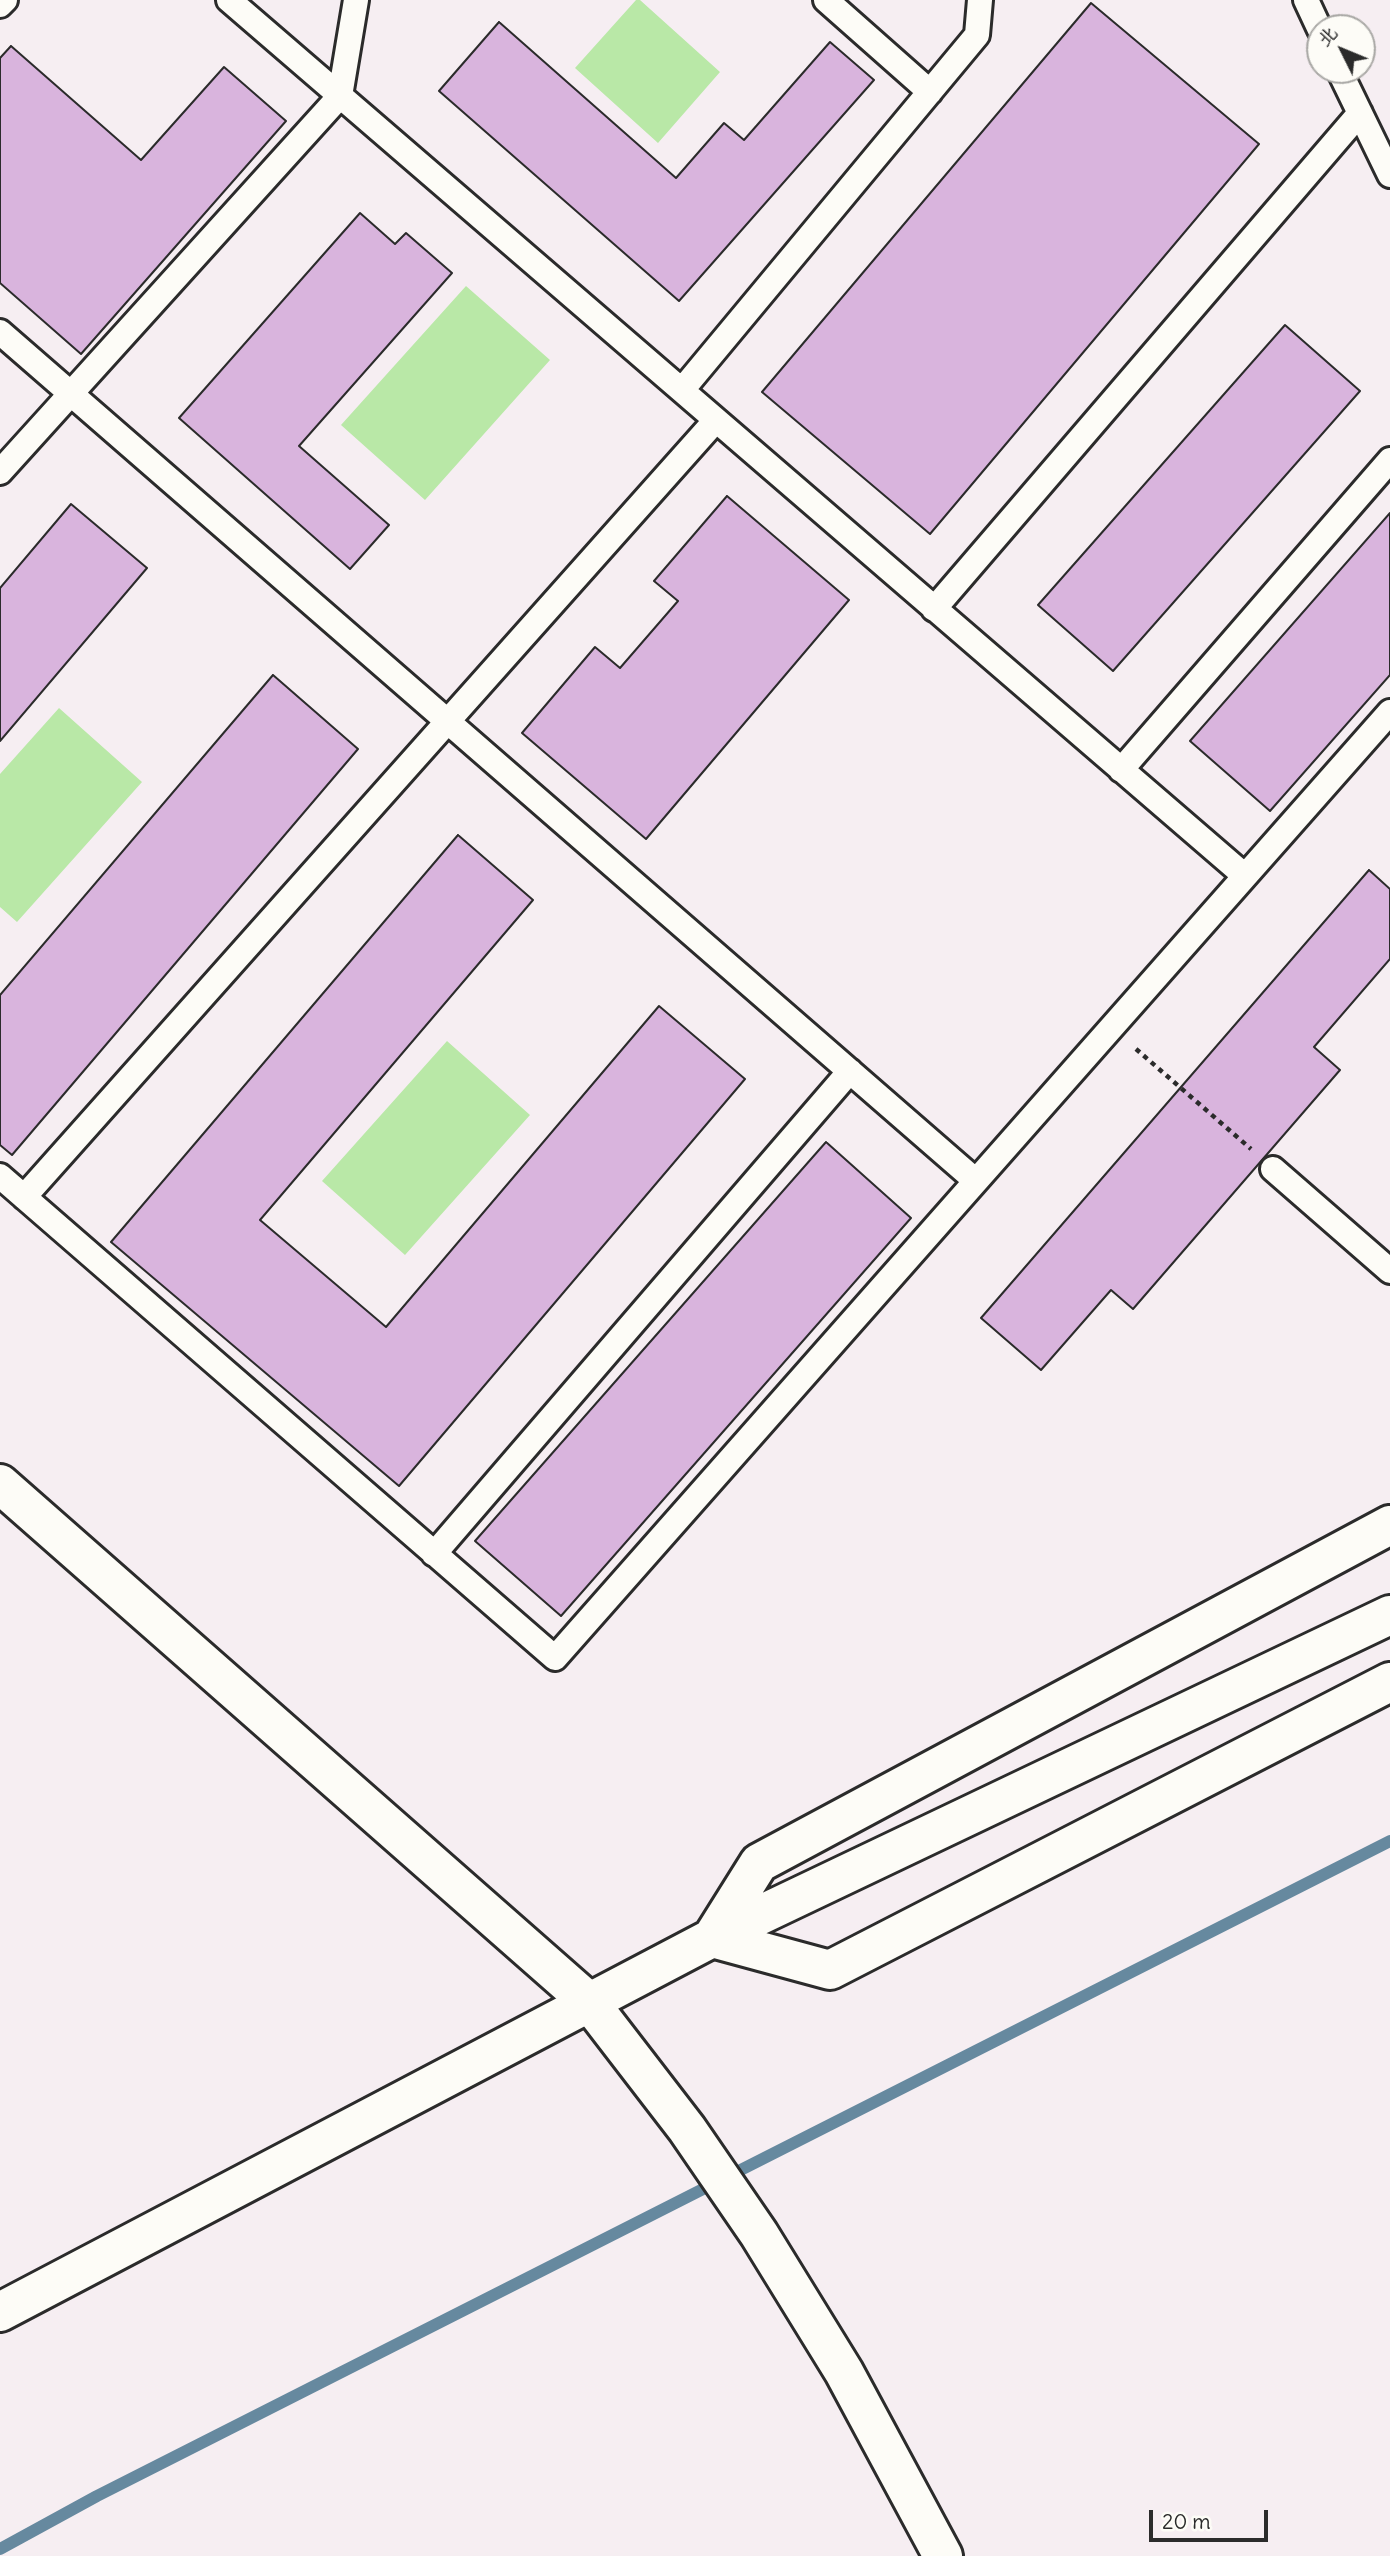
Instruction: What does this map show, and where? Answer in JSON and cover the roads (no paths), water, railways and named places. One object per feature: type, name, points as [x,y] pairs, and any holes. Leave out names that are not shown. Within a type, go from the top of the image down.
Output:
[{"type":"street","points":[[0,1484],[590,2003],[687,2129],[759,2234],[844,2372],[943,2556]]},
{"type":"street","points":[[712,1938],[759,1863],[1390,1525]]},
{"type":"street","points":[[0,2312],[712,1938],[1390,1615]]},
{"type":"street","points":[[712,1938],[830,1969],[1390,1682]]},
{"type":"lane","points":[[0,5],[5,0]]},
{"type":"lane","points":[[229,0],[1245,876]]},
{"type":"lane","points":[[0,472],[340,96],[356,0]]},
{"type":"lane","points":[[826,0],[930,92]]},
{"type":"lane","points":[[682,390],[977,35],[980,0]]},
{"type":"lane","points":[[1346,84],[1390,175]]},
{"type":"lane","points":[[934,609],[1360,113]]},
{"type":"lane","points":[[0,332],[976,1181]]},
{"type":"lane","points":[[24,1197],[716,420]]},
{"type":"lane","points":[[1121,770],[1390,460]]},
{"type":"lane","points":[[0,1176],[555,1658],[1390,712]]},
{"type":"lane","points":[[434,1554],[850,1071]]},
{"type":"lane","points":[[1273,1169],[1390,1271]]},
{"type":"waterway","points":[[0,2549],[97,2496],[1390,1841]]}]
